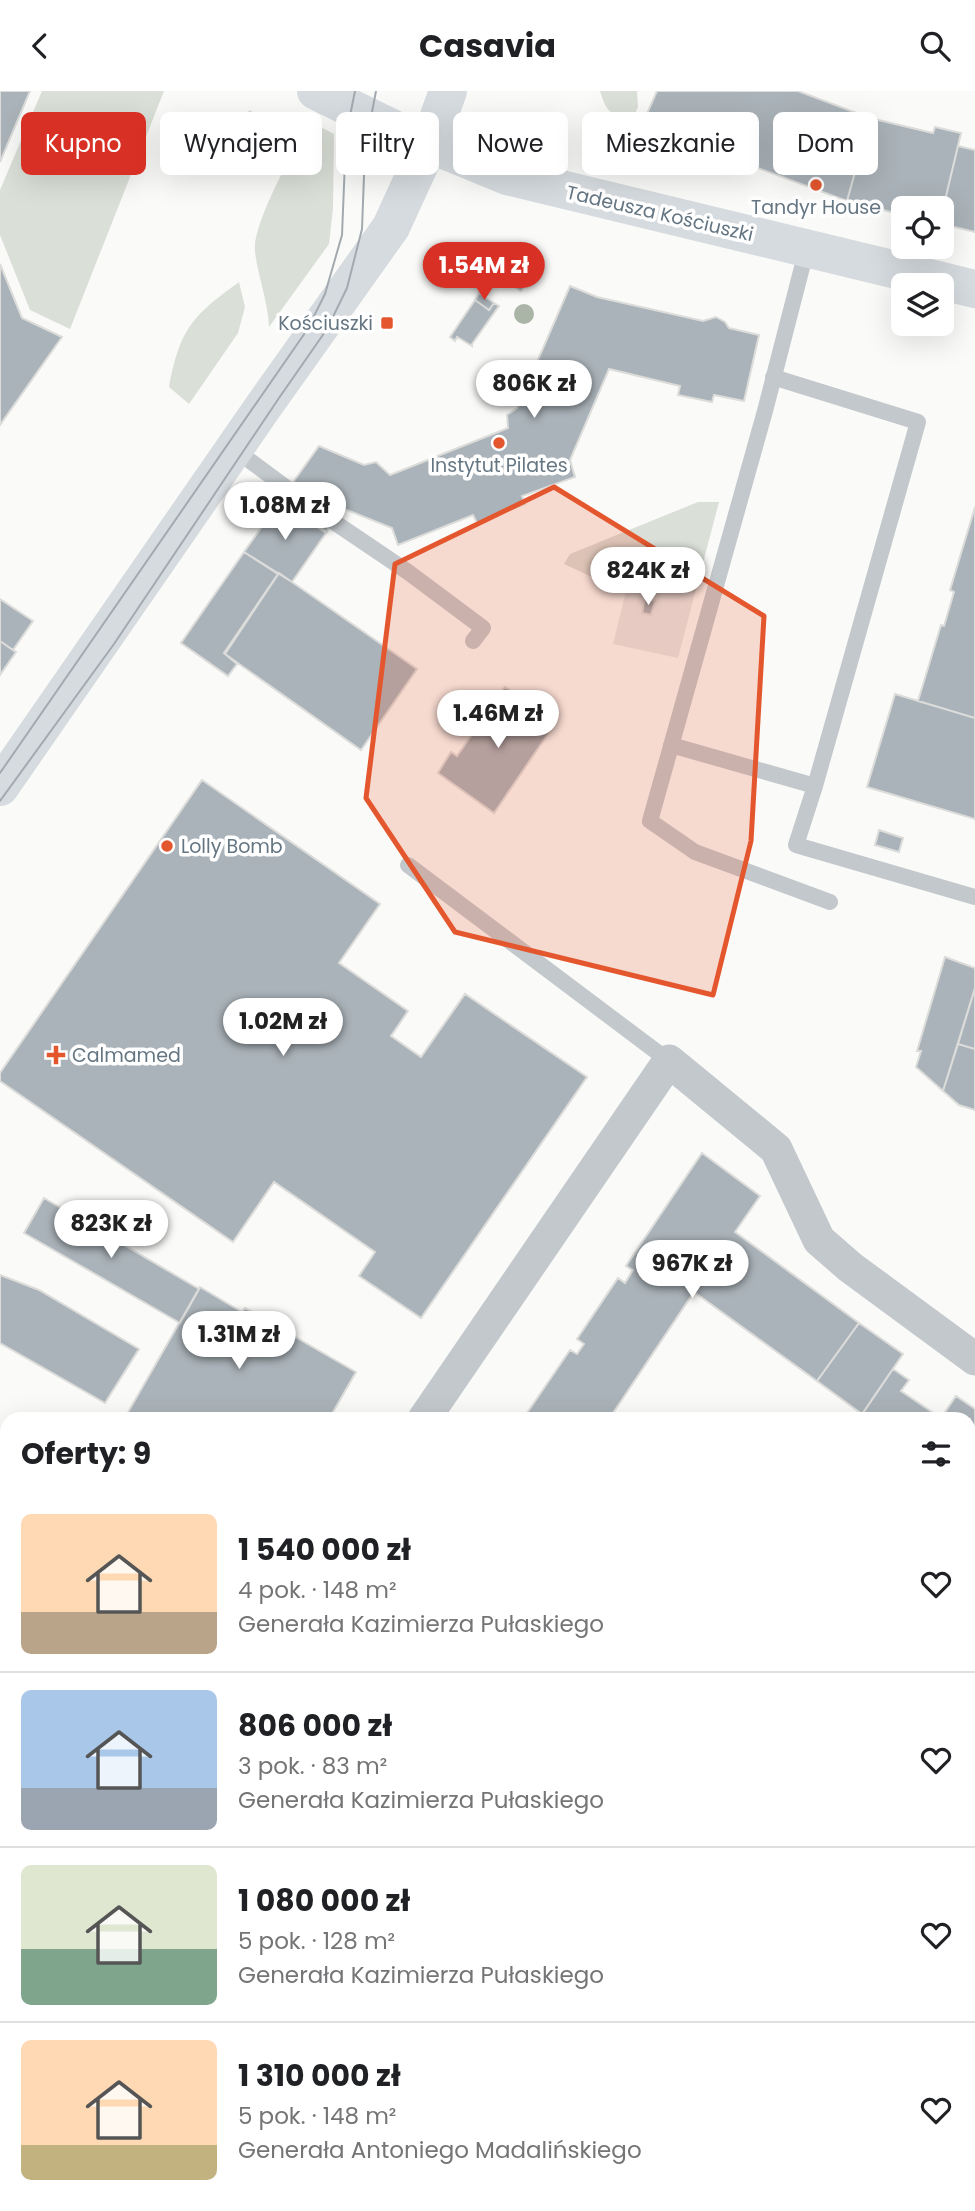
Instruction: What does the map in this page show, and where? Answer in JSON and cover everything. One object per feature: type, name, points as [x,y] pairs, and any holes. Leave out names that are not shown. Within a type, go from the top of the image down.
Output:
[{"type":"main road","name":"Tadeusza Kościuszki","points":[[317,91],[360,112]]},
{"type":"main road","points":[[439,118],[449,91]]},
{"type":"main road","name":"Tadeusza Kościuszki","points":[[439,148],[507,176],[975,289]]},
{"type":"main road","points":[[0,787],[391,227],[415,175]]},
{"type":"street","points":[[429,1412],[669,1061],[776,1149],[819,1240],[850,1267],[975,1359]]},
{"type":"lane","points":[[807,248],[650,821],[695,852],[830,902]]},
{"type":"lane","points":[[773,377],[918,422],[796,845],[975,897]]},
{"type":"lane","points":[[234,449],[288,489]]},
{"type":"lane","points":[[331,520],[408,572],[483,628],[473,641]]},
{"type":"lane","points":[[671,745],[815,786]]},
{"type":"lane","points":[[408,865],[669,1061]]},
{"type":"highlighted area","points":[[554,487],[764,616],[751,841],[713,995],[455,932],[366,798],[395,564]]},
{"type":"shaded area","points":[[42,91],[164,91],[146,137],[146,112],[33,112]]},
{"type":"shaded area","points":[[600,91],[637,91],[636,112],[611,112]]},
{"type":"shaded area","points":[[322,128],[334,134],[333,208],[329,244],[269,327],[255,252],[260,223],[282,175],[322,175]]},
{"type":"shaded area","points":[[21,140],[21,175],[131,175],[70,329],[30,310],[0,235],[0,190]]},
{"type":"shaded area","points":[[239,282],[245,307],[238,333],[189,404],[169,387],[178,351],[190,325]]},
{"type":"shaded area","points":[[698,502],[719,502],[695,593],[630,579],[626,593],[564,564],[570,554]]},
{"type":"shaded area","points":[[629,579],[695,593],[678,658],[613,644]]},
{"type":"building","points":[[0,91],[30,91],[21,112],[0,162]]},
{"type":"building","points":[[657,91],[798,91],[854,112],[773,112],[773,174],[759,168],[759,112],[648,112]]},
{"type":"building","points":[[878,120],[933,133],[935,127],[961,133],[946,196],[891,196],[891,212],[847,201],[854,175],[878,175]]},
{"type":"building","points":[[958,146],[975,150],[975,232],[954,227],[954,196],[946,196]]},
{"type":"building","points":[[777,175],[854,175],[847,201]]},
{"type":"building","points":[[522,260],[535,270],[521,291],[507,282]]},
{"type":"building","points":[[0,264],[22,318],[62,337],[0,425]]},
{"type":"building","points":[[570,286],[597,297],[703,321],[716,317],[729,328],[759,335],[744,401],[714,395],[712,402],[678,395],[680,386],[609,369],[570,460],[575,477],[522,496],[525,504],[477,523],[473,515],[398,545],[392,528],[337,506],[327,532],[281,499],[319,446],[364,465],[376,462],[390,475],[508,428],[507,415],[517,408]]},
{"type":"building","points":[[479,293],[494,303],[489,310],[475,300]]},
{"type":"building","points":[[475,300],[489,310],[494,303],[499,306],[472,346],[457,337],[455,341],[450,337]]},
{"type":"building","points":[[280,501],[326,533],[292,582],[244,552]]},
{"type":"building","points":[[975,507],[975,718],[918,701],[954,592],[950,590]]},
{"type":"building","points":[[244,552],[278,574],[224,653],[237,664],[228,676],[181,643]]},
{"type":"building","points":[[279,573],[417,669],[361,750],[225,654]]},
{"type":"building","points":[[645,598],[655,601],[651,615],[642,613]]},
{"type":"building","points":[[0,599],[33,621],[13,650],[0,641]]},
{"type":"building","points":[[0,641],[16,652],[0,675]]},
{"type":"building","points":[[505,687],[556,722],[494,813],[438,773],[451,752],[457,756]]},
{"type":"building","points":[[895,694],[975,718],[975,819],[867,787]]},
{"type":"building","points":[[202,780],[380,904],[339,963],[408,1011],[391,1036],[421,1057],[465,994],[587,1077],[421,1318],[359,1276],[375,1252],[274,1182],[233,1242],[0,1081],[0,1073]]},
{"type":"building","points":[[879,830],[903,838],[899,852],[875,845]]},
{"type":"building","points":[[945,957],[975,968],[975,988],[943,1091],[916,1067],[921,1051],[917,1051]]},
{"type":"building","points":[[975,988],[975,1049],[958,1044]]},
{"type":"building","points":[[958,1044],[975,1049],[975,1110],[959,1105],[943,1091]]},
{"type":"building","points":[[702,1153],[760,1196],[735,1232],[859,1323],[817,1381],[694,1292],[614,1412],[528,1412],[570,1350],[577,1354],[584,1344],[577,1339],[618,1278],[625,1283],[633,1270],[626,1266]]},
{"type":"building","points":[[44,1198],[199,1289],[180,1323],[24,1233]]},
{"type":"building","points":[[0,1275],[39,1290],[139,1349],[105,1403],[0,1343]]},
{"type":"building","points":[[200,1287],[242,1312],[245,1308],[356,1372],[333,1412],[128,1412]]},
{"type":"building","points":[[859,1323],[903,1354],[863,1412],[859,1412],[817,1381]]},
{"type":"building","points":[[893,1369],[909,1380],[901,1391],[932,1412],[864,1412]]},
{"type":"building","points":[[956,1396],[975,1409],[975,1412],[945,1412]]},
{"type":"tram line","points":[[0,773],[307,330],[325,294],[342,235],[346,136],[355,91]]},
{"type":"tram line","points":[[0,801],[114,644],[327,329],[347,288],[362,229],[365,149],[376,91]]},
{"type":"place","name":"Tandyr House","points":[[816,185]]},
{"type":"place","name":"Kościuszki","points":[[387,323]]},
{"type":"place","name":"Instytut Pilates","points":[[499,443]]},
{"type":"place","name":"Lolly Bomb","points":[[167,846]]},
{"type":"place","name":"Calmamed","points":[[56,1055]]}]
